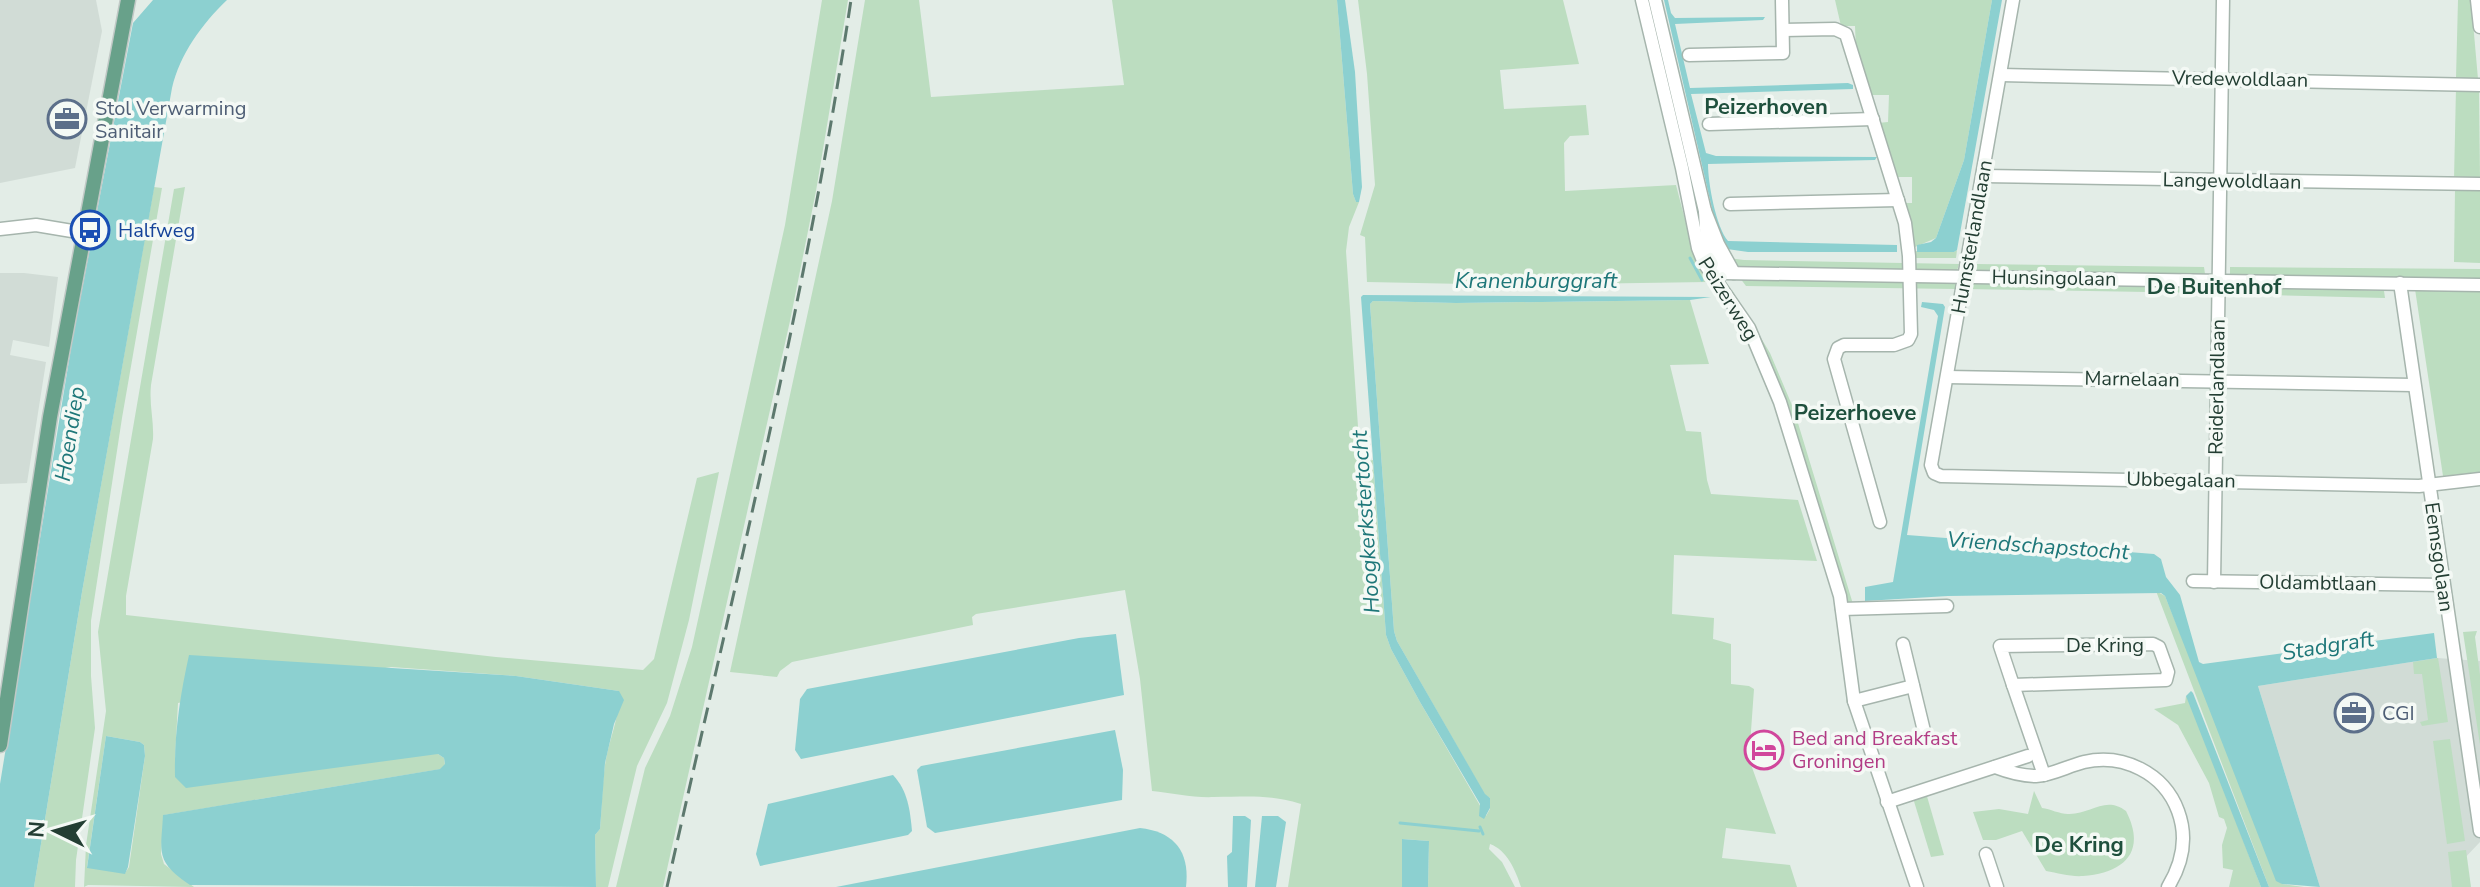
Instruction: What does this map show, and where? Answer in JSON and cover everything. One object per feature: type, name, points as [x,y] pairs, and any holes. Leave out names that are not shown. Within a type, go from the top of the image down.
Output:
[{"type":"main road","points":[[0,745],[50,417],[128,0]]},
{"type":"street","name":"Peizerweg","points":[[1642,0],[1688,167],[1705,211],[1707,245],[1729,273]]},
{"type":"street","name":"Peizerweg","points":[[1655,0],[1688,167],[1700,256],[1749,328],[1776,390],[1842,609],[1854,701],[1917,887]]},
{"type":"street","points":[[1689,55],[1783,53],[1782,0]]},
{"type":"street","name":"Humsterlandlaan","points":[[1934,473],[1931,465],[2013,0]]},
{"type":"street","name":"Reiderlandlaan","points":[[2214,582],[2223,0]]},
{"type":"street","points":[[2477,0],[2480,27]]},
{"type":"street","points":[[1783,30],[1843,31],[1848,39],[1898,200],[1908,243],[1911,334],[1908,340],[1894,345],[1844,345],[1838,348],[1834,359],[1880,522]]},
{"type":"street","name":"Vredewoldlaan","points":[[2001,75],[2480,85]]},
{"type":"street","points":[[1709,124],[1873,119]]},
{"type":"street","name":"Langewoldlaan","points":[[1983,176],[2480,184]]},
{"type":"street","points":[[1730,204],[1898,200]]},
{"type":"street","points":[[0,229],[36,225],[84,233]]},
{"type":"street","name":"Hunsingolaan","points":[[1729,273],[2480,285]]},
{"type":"street","name":"Eemsgolaan","points":[[2400,283],[2480,831]]},
{"type":"street","name":"Marnelaan","points":[[1947,377],[2413,385]]},
{"type":"street","name":"Ubbegalaan","points":[[1934,473],[1941,476],[2428,485],[2480,479]]},
{"type":"street","name":"Oldambtlaan","points":[[2193,581],[2443,585]]},
{"type":"street","points":[[1842,609],[1947,606]]},
{"type":"street","points":[[1903,644],[1924,731]]},
{"type":"street","name":"De Kring","points":[[2013,685],[2166,680],[2168,672],[2159,647],[2153,644],[2000,646],[2013,685],[2044,775]]},
{"type":"street","points":[[1854,701],[1913,686]]},
{"type":"street","points":[[1887,802],[2028,756]]},
{"type":"street","points":[[1995,767],[2010,773],[2044,775],[2081,763],[2114,760],[2144,771],[2175,802],[2183,835],[2177,871],[2168,887]]},
{"type":"street","points":[[1986,854],[1997,887]]},
{"type":"shaded area","points":[[0,0],[96,0],[102,31],[75,168],[0,183]]},
{"type":"shaded area","points":[[0,273],[58,277],[49,347],[13,340],[10,355],[46,362],[27,483],[0,484]]},
{"type":"shaded area","points":[[2437,658],[2480,661],[2480,842],[2461,862],[2465,887],[2320,887],[2258,686]]},
{"type":"green space","points":[[822,0],[848,0],[816,191],[790,321],[663,887],[616,887],[645,768],[670,716],[692,647],[785,225]]},
{"type":"green space","points":[[865,0],[919,0],[931,97],[1124,85],[1112,0],[1337,0],[1353,194],[1359,202],[1349,227],[1346,251],[1360,456],[1358,464],[1373,460],[1386,635],[1420,702],[1486,816],[1490,798],[1485,795],[1394,631],[1370,304],[1373,301],[1690,300],[1709,364],[1670,365],[1686,431],[1701,432],[1711,494],[1798,500],[1817,561],[1674,555],[1672,614],[1714,618],[1713,639],[1731,644],[1731,684],[1754,689],[1749,759],[1776,834],[1726,828],[1722,858],[1790,865],[1797,887],[1521,887],[1506,856],[1490,844],[1489,849],[1502,862],[1515,887],[1428,887],[1429,841],[1403,839],[1402,887],[1288,887],[1301,804],[1268,797],[1199,797],[1152,791],[1140,679],[1125,590],[976,614],[972,617],[973,625],[792,662],[777,677],[730,672],[832,201]]},
{"type":"green space","points":[[1358,0],[1563,0],[1579,64],[1500,70],[1504,109],[1586,105],[1589,135],[1570,136],[1564,143],[1565,191],[1676,185],[1696,262],[1707,282],[1516,285],[1367,282],[1365,237],[1360,235],[1375,185]]},
{"type":"green space","points":[[1835,0],[1992,0],[1964,160],[1936,238],[1915,247],[1915,251],[1957,250],[1956,258],[1912,258],[1903,203],[1912,203],[1912,177],[1895,177],[1878,123],[1888,122],[1889,95],[1868,95],[1856,52],[1855,26],[1841,26]]},
{"type":"green space","points":[[2458,0],[2471,0],[2478,79],[2456,78]]},
{"type":"green space","points":[[2456,88],[2479,89],[2480,180],[2454,180]]},
{"type":"green space","points":[[154,187],[162,188],[91,621],[95,728],[75,887],[34,887],[82,592]]},
{"type":"green space","points":[[185,187],[151,385],[153,439],[126,596],[126,615],[496,657],[643,670],[654,659],[697,478],[719,472],[689,620],[667,703],[637,766],[608,887],[596,887],[595,835],[600,829],[605,765],[618,710],[619,691],[516,676],[391,667],[178,703],[175,758],[438,754],[444,758],[445,765],[441,769],[164,815],[161,854],[164,864],[194,887],[84,887],[86,845],[106,711],[98,632],[174,189]],"holes":[[[106,736],[144,745],[145,756],[129,867],[125,873],[87,867]]]},
{"type":"green space","points":[[2455,190],[2480,191],[2480,263],[2454,262]]},
{"type":"green space","points":[[1728,258],[1959,264],[1957,271],[1743,268]]},
{"type":"green space","points":[[1976,264],[2204,267],[2205,274],[1974,271]]},
{"type":"green space","points":[[2230,267],[2480,269],[2480,280],[2230,275]]},
{"type":"green space","points":[[1740,278],[1957,282],[1955,289],[1746,286]]},
{"type":"green space","points":[[1967,283],[2203,285],[2205,293],[1966,289]]},
{"type":"green space","points":[[2230,285],[2384,291],[2385,298],[2229,294]]},
{"type":"green space","points":[[2415,289],[2480,289],[2480,472],[2443,476]]},
{"type":"green space","points":[[1732,290],[1770,353],[1794,410],[1853,604],[1845,602],[1784,401]]},
{"type":"green space","points":[[2156,591],[2165,596],[2282,884],[2304,887],[2269,887]]},
{"type":"green space","points":[[2477,631],[2475,637],[2480,675],[2480,745],[2463,632]]},
{"type":"green space","points":[[2438,658],[2448,722],[2422,726],[2420,722],[2428,720],[2422,674],[2414,674],[2413,662]]},
{"type":"green space","points":[[2186,696],[2261,887],[2229,887],[2233,870],[2223,868],[2222,845],[2227,828],[2224,819],[2219,817],[2209,783],[2178,725],[2154,709],[2185,703]]},
{"type":"green space","points":[[2450,739],[2465,841],[2447,844],[2433,741]]},
{"type":"green space","points":[[2034,791],[2042,808],[2062,813],[2076,814],[2104,805],[2126,811],[2134,838],[2128,858],[2120,865],[2097,874],[2069,875],[2046,871],[2022,831],[1996,840],[1983,840],[1973,812],[1999,809],[2028,814]]},
{"type":"green space","points":[[1926,793],[1944,855],[1931,857],[1913,798]]},
{"type":"green space","points":[[2466,850],[2471,887],[2452,887],[2448,852]]},
{"type":"water","name":"Hoendiep","points":[[153,0],[227,0],[193,40],[180,63],[172,88],[82,592],[34,887],[0,887],[0,784],[72,342],[133,23]]},
{"type":"water","points":[[1337,0],[1345,0],[1355,72],[1362,187],[1359,202],[1353,194]]},
{"type":"water","points":[[1664,0],[1668,0],[1675,18],[1765,17],[1763,20],[1675,24],[1690,88],[1853,85],[1853,89],[1691,94],[1706,153],[1716,156],[1877,157],[1875,160],[1708,164],[1714,204],[1728,241],[1897,245],[1897,252],[1748,252],[1727,249],[1716,226]]},
{"type":"water","points":[[1992,0],[2002,0],[1957,250],[1917,252],[1917,245],[1936,238],[1964,160]]},
{"type":"water","points":[[1363,295],[1711,297],[1690,300],[1456,303],[1373,301],[1370,304],[1394,631],[1490,798],[1490,808],[1484,819],[1479,816],[1480,804],[1420,702],[1386,635]]},
{"type":"water","name":"Vriendschapstocht","points":[[1922,302],[1943,304],[1945,307],[1907,535],[2154,554],[2161,559],[2166,577],[2180,595],[2199,662],[2203,664],[2434,633],[2437,658],[2258,686],[2320,887],[2276,881],[2165,596],[2161,593],[1948,596],[1865,601],[1865,587],[1893,582],[1938,316],[1934,310],[1921,307]]},
{"type":"water","points":[[1116,634],[1124,695],[801,759],[795,750],[800,699],[807,689],[1079,638]]},
{"type":"water","points":[[189,655],[516,676],[619,691],[624,700],[614,724],[605,763],[600,829],[595,835],[596,887],[190,885],[171,869],[163,856],[163,815],[440,769],[445,764],[444,758],[438,754],[186,788],[175,777],[175,761],[178,716]]},
{"type":"water","points":[[2191,691],[2269,887],[2261,887],[2186,696]]},
{"type":"water","points":[[1115,730],[1123,770],[1122,800],[935,833],[927,827],[917,770],[921,766]]},
{"type":"water","points":[[106,736],[144,745],[145,756],[125,874],[87,868]]},
{"type":"water","points":[[893,775],[907,801],[912,831],[908,835],[760,866],[756,854],[768,804]]},
{"type":"water","points":[[1233,816],[1245,816],[1251,820],[1247,887],[1228,887],[1227,856],[1232,852]]},
{"type":"water","points":[[1262,816],[1278,816],[1286,822],[1276,887],[1255,887]]},
{"type":"water","points":[[1140,828],[1163,834],[1178,846],[1185,864],[1186,887],[836,887]]},
{"type":"water","points":[[1402,839],[1429,841],[1428,887],[1402,887]]},
{"type":"waterway","name":"Kranenburggraft","points":[[1690,258],[1702,280]]},
{"type":"waterway","points":[[1400,823],[1479,831]]},
{"type":"waterway","name":"Hoogkerkstertocht","points":[[1480,827],[1483,834]]},
{"type":"railway","points":[[667,887],[790,334],[813,223],[851,0]]},
{"type":"place","name":"Stol Verwarming Sanitair","points":[[67,119]]},
{"type":"place","name":"Halfweg","points":[[90,230]]},
{"type":"place","name":"CGI","points":[[2354,713]]},
{"type":"place","name":"Bed and Breakfast Groningen","points":[[1764,750]]},
{"type":"district","name":"Peizerhoven","points":[[1766,107]]},
{"type":"district","name":"De Buitenhof","points":[[2214,287]]},
{"type":"district","name":"Peizerhoeve","points":[[1855,413]]},
{"type":"district","name":"De Kring","points":[[2079,845]]},
{"type":"water label","name":"Stadgraft","points":[[2328,646]]}]
